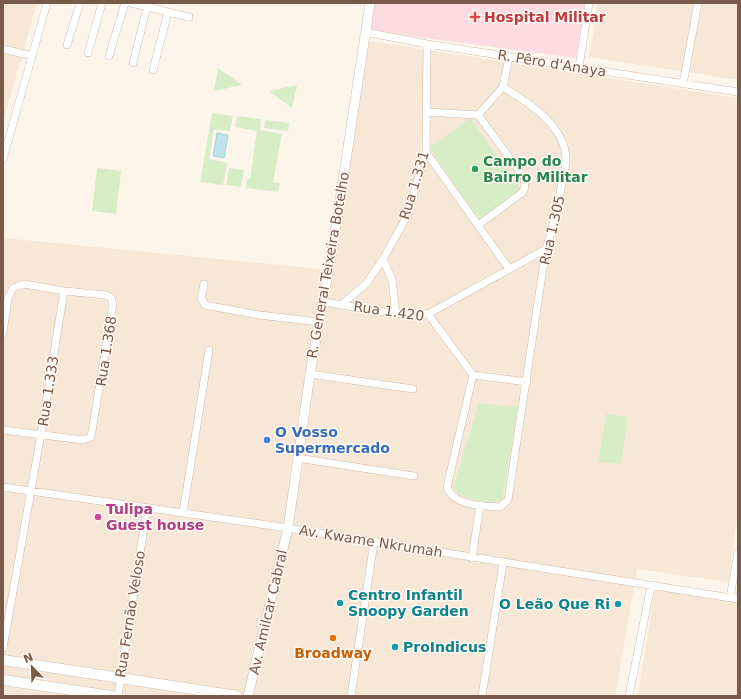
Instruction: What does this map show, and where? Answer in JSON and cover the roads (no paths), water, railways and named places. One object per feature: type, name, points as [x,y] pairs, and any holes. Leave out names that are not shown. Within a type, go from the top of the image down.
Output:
[{"type":"main road","points":[[3,660],[237,696]]},
{"type":"main road","points":[[3,680],[112,696]]},
{"type":"street","points":[[3,159],[6,141],[47,3]]},
{"type":"street","points":[[67,45],[80,3]]},
{"type":"street","points":[[88,53],[102,3]]},
{"type":"street","points":[[109,56],[124,3]]},
{"type":"street","points":[[131,3],[189,17]]},
{"type":"street","name":"R. General Teixeira Botelho","points":[[288,528],[310,374],[324,302],[370,3]]},
{"type":"street","points":[[579,66],[589,3]]},
{"type":"street","points":[[683,84],[698,3]]},
{"type":"street","points":[[133,62],[147,7]]},
{"type":"street","points":[[153,70],[168,12]]},
{"type":"street","name":"R. Pêro d'Anaya","points":[[366,32],[427,44],[579,66],[738,92]]},
{"type":"street","name":"Rua 1.331","points":[[341,305],[366,284],[383,259],[406,218],[426,152],[427,44]]},
{"type":"street","points":[[3,49],[32,56]]},
{"type":"street","points":[[478,115],[503,87],[509,57]]},
{"type":"street","name":"Rua 1.305","points":[[473,375],[447,487],[452,496],[456,499],[480,505],[500,507],[508,500],[546,249],[555,223],[566,159],[562,142],[553,126],[530,103],[503,87]]},
{"type":"street","points":[[427,112],[478,115]]},
{"type":"street","points":[[478,115],[524,177],[525,187],[522,193],[478,225]]},
{"type":"street","points":[[426,152],[509,269]]},
{"type":"street","points":[[428,314],[546,249]]},
{"type":"street","points":[[383,259],[392,280],[396,314]]},
{"type":"street","name":"Rua 1.368","points":[[3,333],[8,298],[13,288],[24,284],[64,291],[106,295],[111,298],[113,304],[93,433],[88,439],[83,440],[3,430]]},
{"type":"street","points":[[204,284],[201,298],[205,305],[259,315],[320,322]]},
{"type":"street","name":"Rua 1.333","points":[[3,648],[41,434],[64,291]]},
{"type":"street","name":"Rua 1.420","points":[[324,302],[396,314],[428,314],[473,375]]},
{"type":"street","points":[[183,513],[209,350]]},
{"type":"street","points":[[310,374],[413,389]]},
{"type":"street","points":[[473,375],[527,382]]},
{"type":"street","points":[[297,458],[414,476]]},
{"type":"street","name":"Av. Kwame Nkrumah","points":[[3,487],[288,528],[738,599]]},
{"type":"street","points":[[472,558],[480,505]]},
{"type":"street","name":"Rua Fernão Veloso","points":[[118,696],[147,508]]},
{"type":"street","name":"Av. Amilcar Cabral","points":[[248,696],[288,528]]},
{"type":"street","points":[[351,696],[374,542]]},
{"type":"street","points":[[730,598],[738,552]]},
{"type":"street","points":[[482,696],[503,563]]},
{"type":"street","points":[[629,696],[651,586]]},
{"type":"water","points":[[217,133],[228,135],[224,158],[213,156]]},
{"type":"place","name":"Hospital Militar","points":[[475,17]]},
{"type":"place","name":"Campo do Bairro Militar","points":[[475,169]]},
{"type":"place","name":"O Vosso Supermercado","points":[[267,440]]},
{"type":"place","name":"Tulipa Guest house","points":[[98,517]]},
{"type":"place","name":"Centro Infantil Snoopy Garden","points":[[340,603]]},
{"type":"place","name":"O Leão Que Ri","points":[[618,604]]},
{"type":"place","name":"Broadway","points":[[333,638]]},
{"type":"place","name":"ProIndicus","points":[[395,647]]}]
